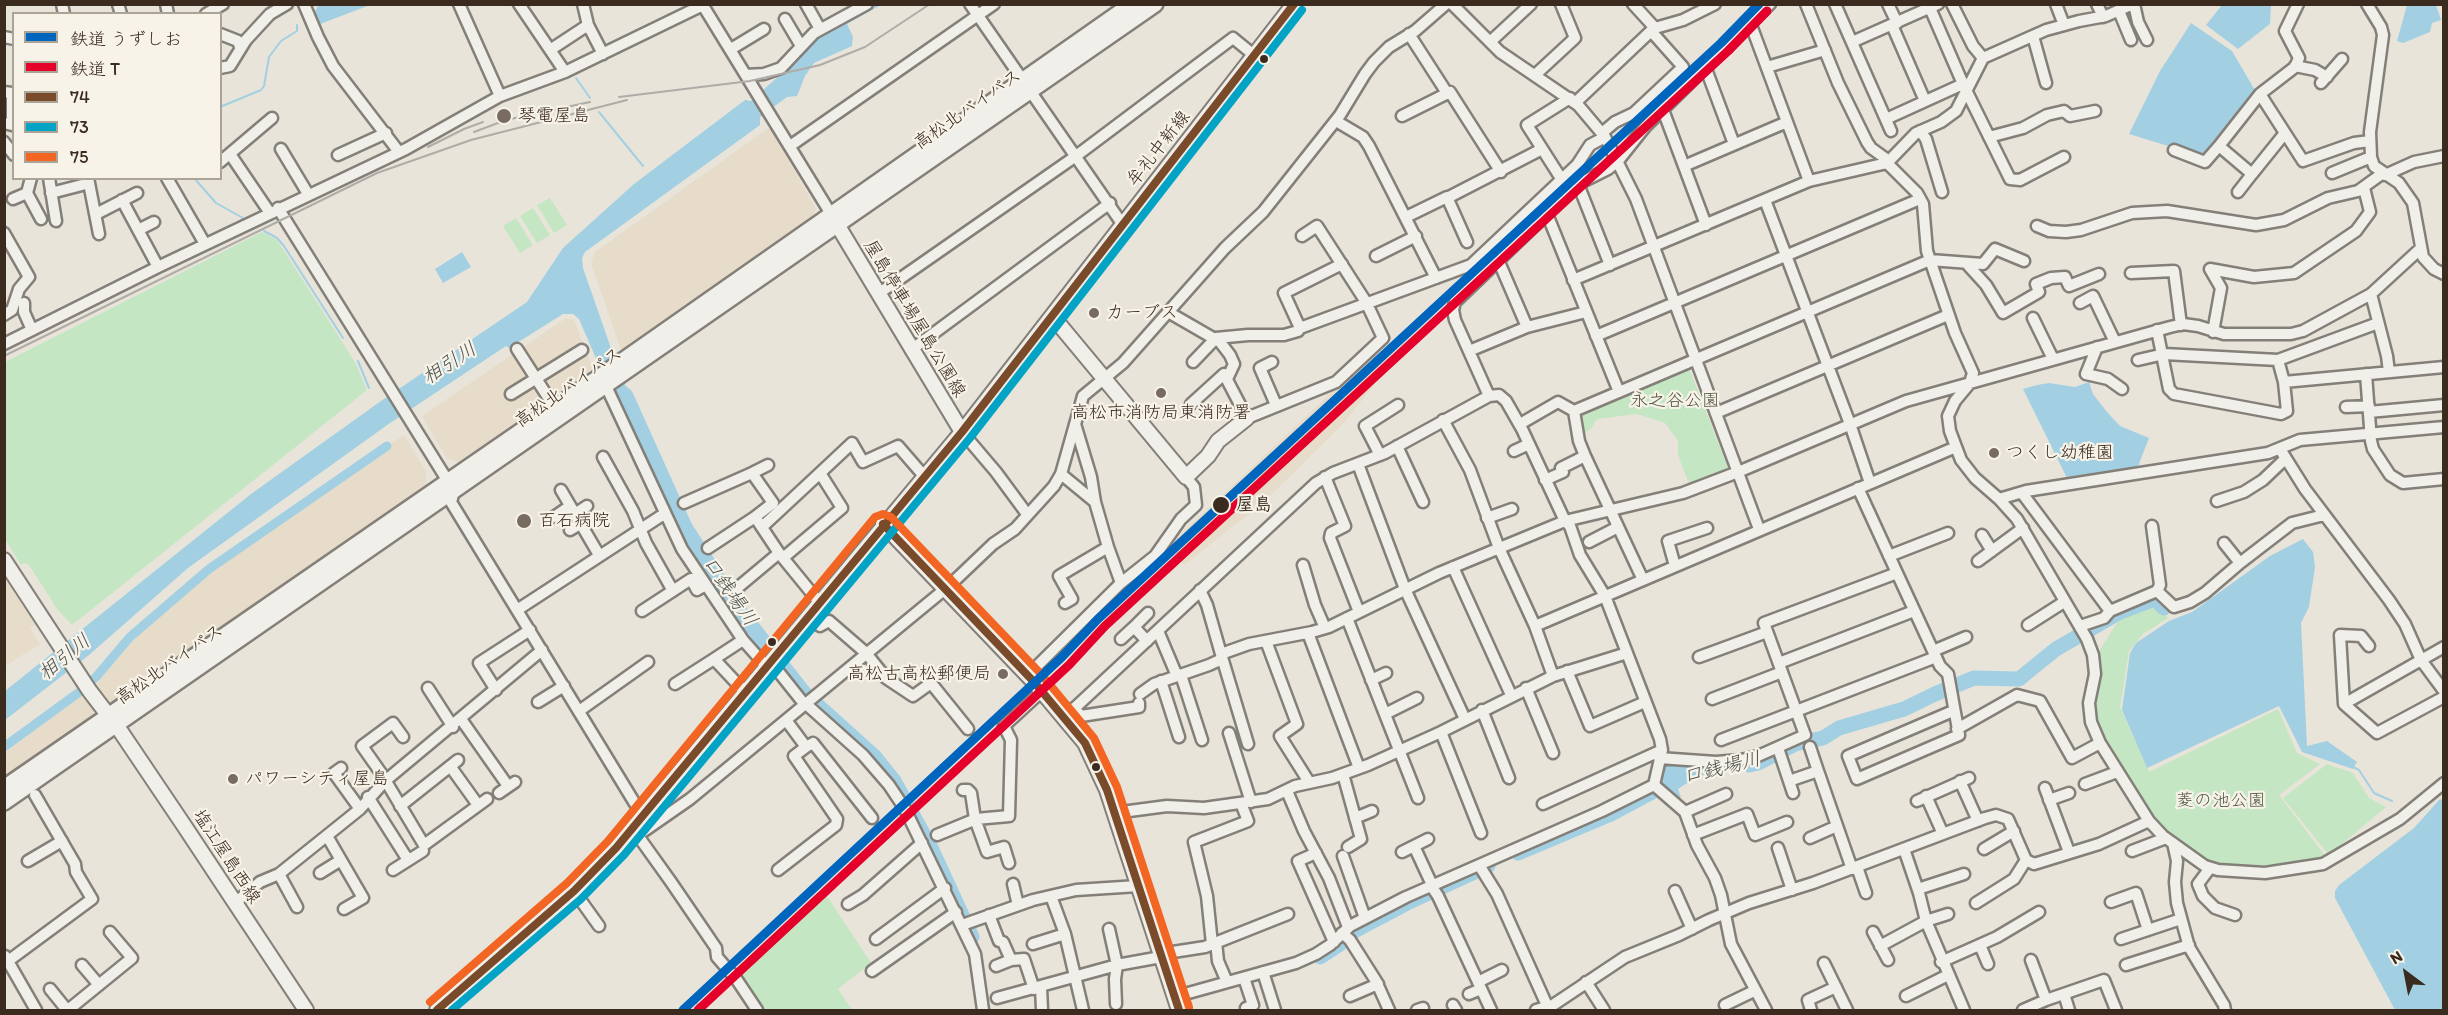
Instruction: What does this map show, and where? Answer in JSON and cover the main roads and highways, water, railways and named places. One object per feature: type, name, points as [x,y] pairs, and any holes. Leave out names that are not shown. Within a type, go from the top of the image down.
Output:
[{"type":"highway","name":"高松北バイパス","points":[[1028,86],[1132,4]]},
{"type":"highway","name":"高松北バイパス","points":[[4,802],[111,721],[606,381],[624,366],[1028,86],[1155,4]]},
{"type":"highway","name":"高松北バイパス","points":[[451,486],[555,408],[606,381]]},
{"type":"highway","name":"高松北バイパス","points":[[4,788],[111,721]]},
{"type":"main road","name":"牟礼中新線","points":[[1053,317],[1294,4]]},
{"type":"main road","name":"屋島停車場屋島公園線","points":[[834,220],[962,432],[1053,317]]},
{"type":"main road","points":[[1053,317],[1186,477],[1208,456],[1218,441],[1247,418]]},
{"type":"main road","points":[[437,1011],[574,891],[616,848],[883,524],[962,432]]},
{"type":"main road","points":[[883,524],[1027,676],[1070,713],[1091,753],[1114,813],[1177,1004]]},
{"type":"main road","name":"塩江屋島西線","points":[[4,560],[306,1011]]},
{"type":"water","points":[[320,4],[370,5],[320,24],[315,11]]},
{"type":"water","name":"相引川","points":[[871,5],[881,5],[847,24],[853,37],[852,46],[814,63],[805,76],[797,96],[787,97],[760,117],[760,125],[585,252],[582,258],[583,268],[613,354],[598,363],[579,319],[573,314],[563,314],[509,348],[506,346],[390,423],[188,568],[89,655],[5,720],[5,691],[251,494],[381,401],[527,302],[563,248],[634,184],[745,100],[751,101],[793,63],[792,60],[810,39]]},
{"type":"water","points":[[2222,5],[2271,5],[2270,24],[2238,49],[2206,25]]},
{"type":"water","points":[[2407,5],[2436,5],[2441,20],[2432,23],[2430,32],[2403,43],[2397,41]]},
{"type":"water","points":[[2191,23],[2232,51],[2256,92],[2204,157],[2129,134],[2160,71]]},
{"type":"water","points":[[462,252],[471,267],[443,283],[435,269]]},
{"type":"water","points":[[2089,382],[2093,394],[2120,426],[2149,438],[2137,469],[2068,480],[2023,389],[2049,383],[2075,387]]},
{"type":"water","points":[[2303,539],[2313,552],[2315,567],[2309,607],[2301,623],[2307,746],[2327,741],[2357,762],[2353,769],[2302,752],[2279,706],[2147,768],[2122,710],[2130,653],[2136,643],[2169,621],[2192,612],[2270,556]]},
{"type":"water","points":[[1771,758],[1755,768],[1708,773],[1693,779],[1678,789],[1681,797],[1678,799],[1658,784],[1663,762],[1757,761]]},
{"type":"water","points":[[2440,799],[2444,801],[2443,1010],[2395,1010],[2335,898],[2335,891],[2339,885],[2414,828]]},
{"type":"waterway","points":[[222,106],[261,90],[264,86],[269,57],[281,41],[297,31],[297,25]]},
{"type":"waterway","points":[[576,78],[590,98]]},
{"type":"waterway","points":[[599,112],[643,166]]},
{"type":"waterway","points":[[196,180],[216,203],[243,218]]},
{"type":"waterway","points":[[264,231],[277,238],[284,246],[343,338]]},
{"type":"waterway","name":"口銭場川","points":[[598,339],[619,390],[626,396],[685,527],[735,605],[804,693],[874,756],[894,781],[931,848],[972,937]]},
{"type":"waterway","points":[[358,361],[369,388]]},
{"type":"waterway","points":[[4,747],[78,693],[96,677],[130,637],[209,569],[387,446]]},
{"type":"waterway","name":"口銭場川","points":[[1749,765],[1758,763],[1795,744],[1823,738],[1839,728],[1904,709],[1974,678],[2019,679],[2056,649],[2120,612],[2155,599],[2164,608]]},
{"type":"waterway","points":[[2353,767],[2359,770],[2374,793],[2392,801]]},
{"type":"waterway","name":"口銭場川","points":[[1518,853],[1613,813],[1671,782]]},
{"type":"waterway","name":"口銭場川","points":[[1320,957],[1340,944],[1352,932],[1407,903],[1488,866]]},
{"type":"waterway","points":[[697,1004],[700,1010]]},
{"type":"railway","points":[[619,97],[750,81],[820,65],[865,47],[930,4]]},
{"type":"railway","points":[[4,356],[377,173],[471,140],[627,100]]},
{"type":"railway","points":[[474,132],[506,120],[590,102]]},
{"type":"railway","points":[[428,147],[483,122]]},
{"type":"rail line","name":"うずしお","points":[[683,1010],[1062,657],[1098,619],[1721,43],[1759,4]]},
{"type":"rail line","name":"T","points":[[698,1010],[1069,665],[1105,626],[1728,51],[1767,11]]},
{"type":"place","name":"琴電屋島","points":[[504,116]]},
{"type":"place","name":"カーブス","points":[[1094,313]]},
{"type":"place","name":"高松市消防局東消防署","points":[[1161,393]]},
{"type":"place","name":"つくし幼稚園","points":[[1994,453]]},
{"type":"place","name":"屋島","points":[[1221,505]]},
{"type":"place","name":"百石病院","points":[[524,521]]},
{"type":"place","name":"高松古高松郵便局","points":[[1003,674]]},
{"type":"place","name":"パワーシティ屋島","points":[[233,779]]},
{"type":"park label","name":"永之谷公園","points":[[1675,401]]},
{"type":"park label","name":"菱の池公園","points":[[2221,801]]}]
